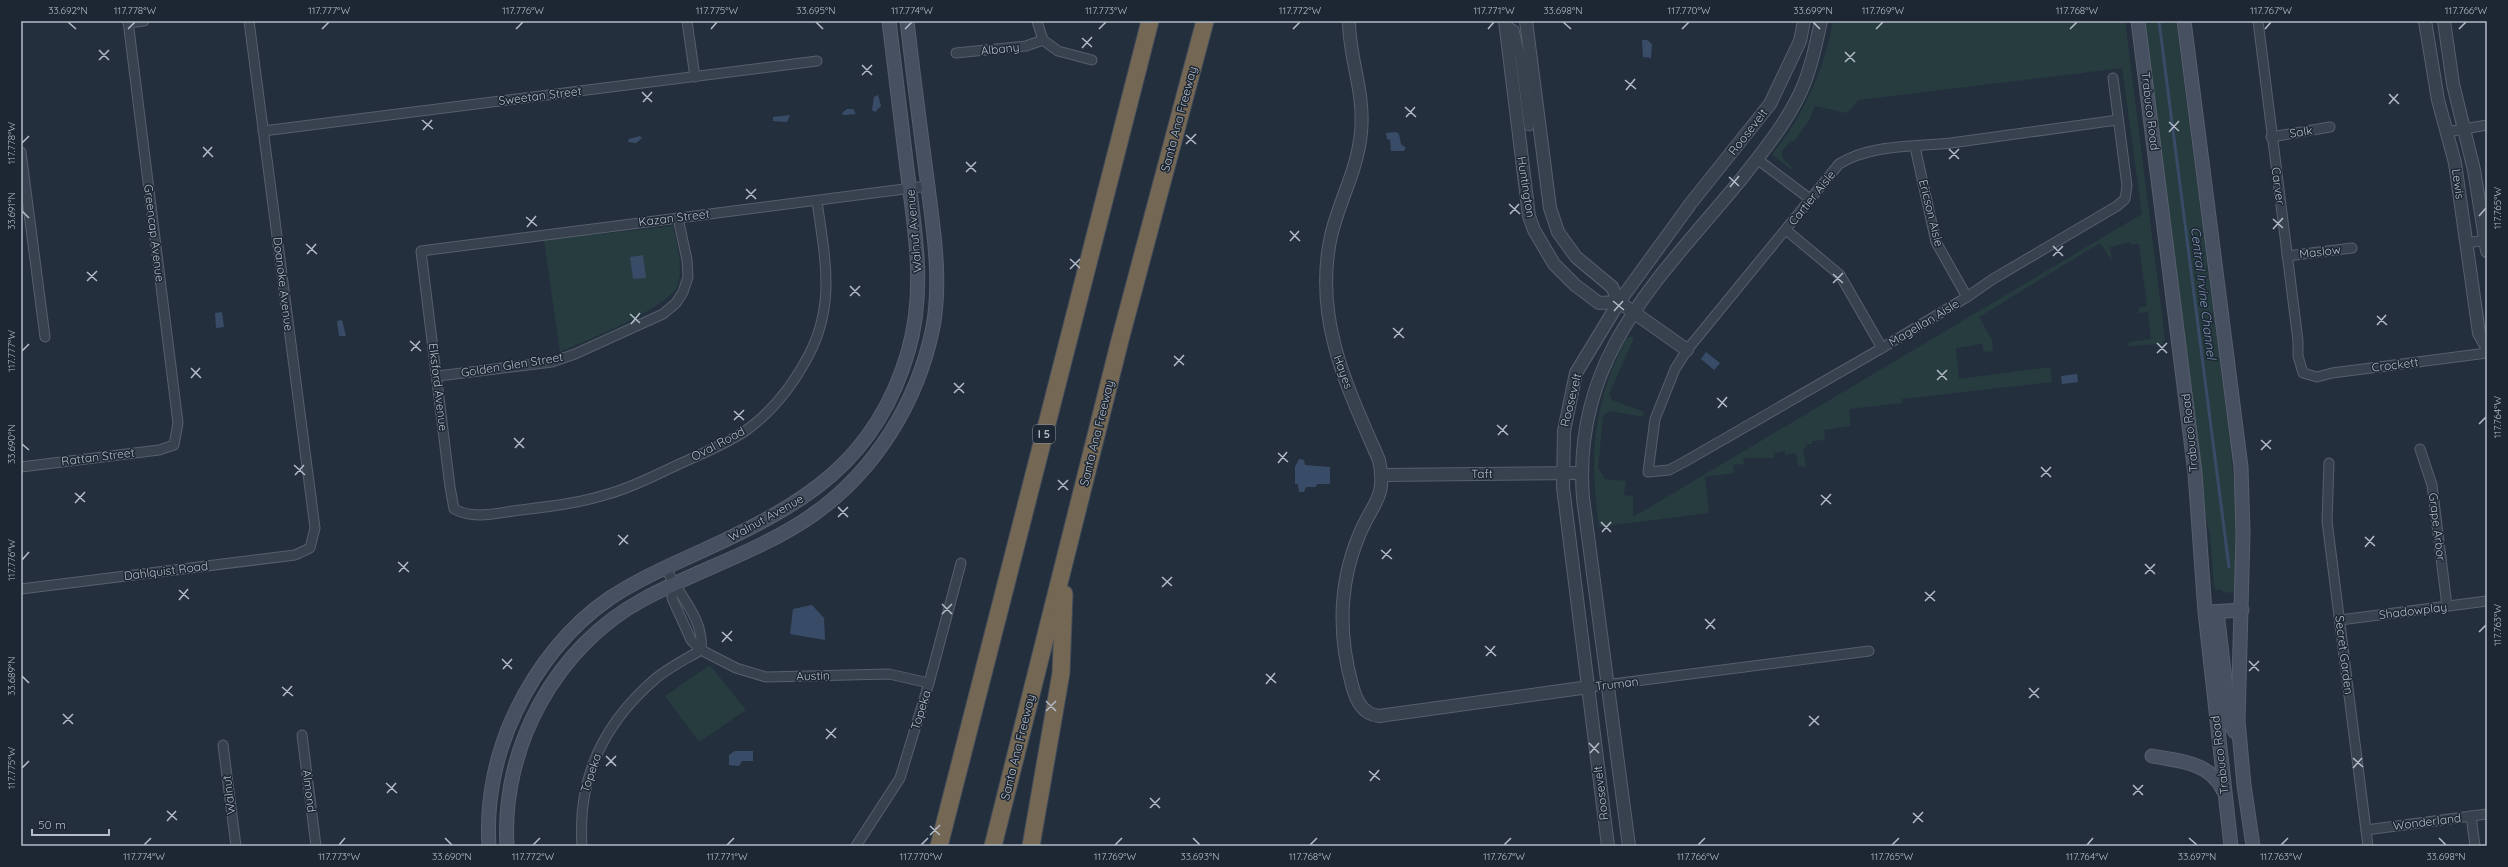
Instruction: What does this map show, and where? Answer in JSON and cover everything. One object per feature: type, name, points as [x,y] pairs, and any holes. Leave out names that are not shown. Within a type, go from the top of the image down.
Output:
[{"type":"highway","name":"I 5","points":[[939,846],[1150,21]]},
{"type":"highway","name":"Santa Ana Freeway","points":[[993,846],[1120,340],[1205,21]]},
{"type":"highway","points":[[1031,846],[1060,673],[1066,558]]},
{"type":"main road","name":"Walnut Avenue","points":[[489,846],[491,796],[500,754],[513,717],[533,680],[566,637],[595,610],[628,588],[666,568],[774,517],[820,486],[848,460],[874,426],[892,394],[908,352],[916,318],[919,272],[889,21]]},
{"type":"main road","name":"Walnut Avenue","points":[[507,846],[507,812],[516,764],[531,721],[550,686],[575,654],[600,630],[634,604],[779,535],[830,502],[863,469],[887,438],[906,407],[923,365],[933,325],[936,284],[936,253],[907,21]]},
{"type":"main road","name":"Trabuco Road","points":[[2138,21],[2211,612],[2225,794],[2231,846]]},
{"type":"main road","name":"Trabuco Road","points":[[2184,21],[2241,467],[2243,533],[2239,742],[2253,846]]},
{"type":"main road","points":[[820,486],[830,502]]},
{"type":"main road","points":[[2239,742],[2230,723],[2211,612],[2242,610]]},
{"type":"main road","points":[[2152,756],[2188,762],[2209,772],[2219,781],[2225,794]]},
{"type":"street","points":[[128,22],[144,21]]},
{"type":"street","name":"Doanoke Avenue","points":[[249,21],[314,528],[310,548]]},
{"type":"street","points":[[687,21],[695,77]]},
{"type":"street","points":[[1036,21],[1043,40],[1058,51],[1092,60]]},
{"type":"street","name":"Hayes","points":[[1349,21],[1361,93],[1361,133],[1352,176],[1338,210],[1331,237],[1324,285],[1328,322],[1336,354],[1379,460],[1382,475],[1378,502],[1360,534],[1345,588],[1342,612],[1342,639],[1346,663],[1356,697],[1366,712]]},
{"type":"street","name":"Huntington","points":[[1526,21],[1529,216],[1543,248],[1564,275],[1599,303],[1619,302]]},
{"type":"street","name":"Roosevelt","points":[[1608,846],[1562,473],[1564,431],[1576,373],[1619,302],[1691,203],[1770,104],[1800,41],[1804,21]]},
{"type":"street","name":"Roosevelt","points":[[1628,846],[1606,685],[1581,473],[1588,415],[1595,389],[1607,357],[1633,311],[1757,159],[1785,120],[1801,90],[1815,48],[1821,21]]},
{"type":"street","name":"Carver","points":[[2258,21],[2271,137],[2298,341],[2298,356],[2303,373]]},
{"type":"street","name":"Lewis","points":[[2425,21],[2438,100],[2455,163],[2479,333],[2487,347]]},
{"type":"street","name":"Lewis","points":[[2444,21],[2453,84],[2465,128],[2474,170],[2487,244]]},
{"type":"street","name":"Greencap Avenue","points":[[128,22],[178,423],[174,445]]},
{"type":"street","name":"Huntington","points":[[1505,23],[1528,126],[1558,232],[1576,257],[1612,287],[1619,302],[1687,350]]},
{"type":"street","name":"Albany","points":[[956,53],[1026,46],[1043,40]]},
{"type":"street","name":"Sweetan Street","points":[[263,131],[817,61]]},
{"type":"street","name":"Magellan Aisle","points":[[1648,472],[1669,470],[1675,467],[1882,348],[2125,199],[2127,186],[2117,120],[2113,78]]},
{"type":"street","name":"Cartier Aisle","points":[[1648,472],[1655,419],[1675,369],[1687,350],[1839,164],[1853,155],[2117,120]]},
{"type":"street","points":[[2447,132],[2487,125]]},
{"type":"street","name":"Salk","points":[[2271,137],[2330,127]]},
{"type":"street","name":"Ericson Aisle","points":[[1915,147],[1936,242],[1967,297]]},
{"type":"street","points":[[21,152],[45,337]]},
{"type":"street","points":[[1757,159],[1810,199]]},
{"type":"street","name":"Kazan Street","points":[[421,251],[928,186]]},
{"type":"street","name":"Oval Road","points":[[466,515],[569,504],[610,494],[707,452],[748,429],[783,395],[805,362],[817,335],[825,306],[828,282],[817,201]]},
{"type":"street","name":"Golden Glen Street","points":[[438,376],[552,362],[575,354],[663,314],[676,303],[683,292],[688,277],[687,260],[678,218]]},
{"type":"street","points":[[1786,230],[1840,276],[1882,348]]},
{"type":"street","points":[[2466,243],[2487,244]]},
{"type":"street","name":"Maslow","points":[[2287,256],[2352,248]]},
{"type":"street","name":"Elksford Avenue","points":[[421,251],[438,376],[450,487],[454,510],[466,515]]},
{"type":"street","name":"Crockett","points":[[2303,373],[2317,377],[2487,353]]},
{"type":"street","name":"Rattan Street","points":[[21,467],[160,450],[174,445]]},
{"type":"street","name":"Grape Arbor","points":[[2420,449],[2432,485],[2448,606]]},
{"type":"street","name":"Secret Garden","points":[[2329,463],[2326,508],[2368,846]]},
{"type":"street","name":"Taft","points":[[1382,475],[1581,473]]},
{"type":"street","name":"Dahlquist Road","points":[[21,589],[295,554],[310,548]]},
{"type":"street","name":"Topeka","points":[[856,846],[900,778],[929,683],[961,563]]},
{"type":"street","name":"Austin","points":[[666,568],[674,584],[684,594],[703,638],[701,650]]},
{"type":"street","name":"Austin","points":[[674,584],[672,598],[691,640],[701,650],[736,668],[766,678],[889,674],[929,683]]},
{"type":"street","name":"Shadowplay","points":[[2340,620],[2487,601]]},
{"type":"street","name":"Topeka","points":[[582,846],[583,795],[603,742],[636,697],[656,678],[701,650]]},
{"type":"street","name":"Truman","points":[[1366,712],[1379,716],[1869,651]]},
{"type":"street","name":"Almond","points":[[302,735],[316,846]]},
{"type":"street","name":"Walnut","points":[[223,745],[236,846]]},
{"type":"street","name":"Wonderland","points":[[2366,830],[2487,814]]},
{"type":"street","points":[[2471,816],[2475,846]]},
{"type":"green space","points":[[1833,21],[2125,21],[2165,339],[2163,344],[2128,346],[2129,342],[2151,339],[2148,312],[2139,313],[2139,307],[2147,306],[2139,244],[2130,244],[2130,242],[2110,247],[2112,261],[2100,243],[1979,317],[1992,340],[1993,351],[1984,352],[1982,344],[1956,348],[1959,379],[2050,367],[2052,382],[1902,399],[1902,403],[1849,409],[1851,426],[1824,430],[1825,440],[1812,441],[1812,444],[1806,444],[1806,448],[1803,449],[1806,466],[1798,467],[1796,453],[1785,455],[1785,451],[1774,453],[1774,458],[1743,458],[1744,464],[1733,465],[1734,473],[1705,477],[1709,513],[1599,527],[1594,477],[1596,430],[1606,385],[1626,339],[1631,336],[1634,338],[1609,394],[1612,400],[1644,412],[1643,417],[1610,411],[1603,416],[1598,468],[1605,479],[1626,481],[1624,495],[1633,496],[1633,517],[2142,214],[2122,68],[1859,100],[1847,113],[1815,106],[1809,121],[1794,141],[1791,141],[1782,151],[1783,159],[1793,168],[1790,169],[1772,154],[1783,140],[1803,108],[1811,91],[1824,56]]},
{"type":"green space","points":[[2143,21],[2176,21],[2230,442],[2236,507],[2235,591],[2226,593],[2219,589],[2216,591],[2214,586],[2210,535],[2203,504]]},
{"type":"green space","points":[[673,226],[679,255],[680,269],[678,284],[672,293],[644,313],[606,332],[560,352],[544,240]]},
{"type":"green space","points":[[710,665],[746,710],[699,742],[665,696]]},
{"type":"water","points":[[1642,40],[1647,40],[1652,44],[1651,58],[1643,57]]},
{"type":"water","points":[[878,95],[881,106],[875,112],[872,110],[874,97]]},
{"type":"water","points":[[847,109],[853,109],[856,114],[843,115],[842,113]]},
{"type":"water","points":[[790,115],[787,122],[773,121],[773,117]]},
{"type":"water","points":[[1396,132],[1399,134],[1401,144],[1406,148],[1404,151],[1391,151],[1390,140],[1387,139],[1386,133]]},
{"type":"water","points":[[640,136],[642,138],[636,143],[628,142],[629,139]]},
{"type":"water","points":[[643,255],[646,278],[633,279],[630,257]]},
{"type":"water","points":[[222,312],[224,327],[216,328],[215,313]]},
{"type":"water","points":[[342,320],[346,336],[339,336],[337,321]]},
{"type":"water","points":[[1706,352],[1720,363],[1714,370],[1701,359]]},
{"type":"water","points":[[2077,374],[2078,382],[2062,384],[2061,376]]},
{"type":"water","points":[[1299,459],[1304,460],[1305,465],[1330,467],[1330,484],[1317,484],[1316,487],[1306,487],[1304,492],[1299,492],[1298,484],[1295,484],[1295,467]]},
{"type":"water","points":[[812,605],[824,618],[825,640],[790,634],[793,609]]},
{"type":"water","points":[[735,751],[753,751],[753,761],[742,761],[739,766],[729,765],[729,755]]},
{"type":"waterway","name":"Central Irvine Channel","points":[[2159,21],[2229,567]]}]
